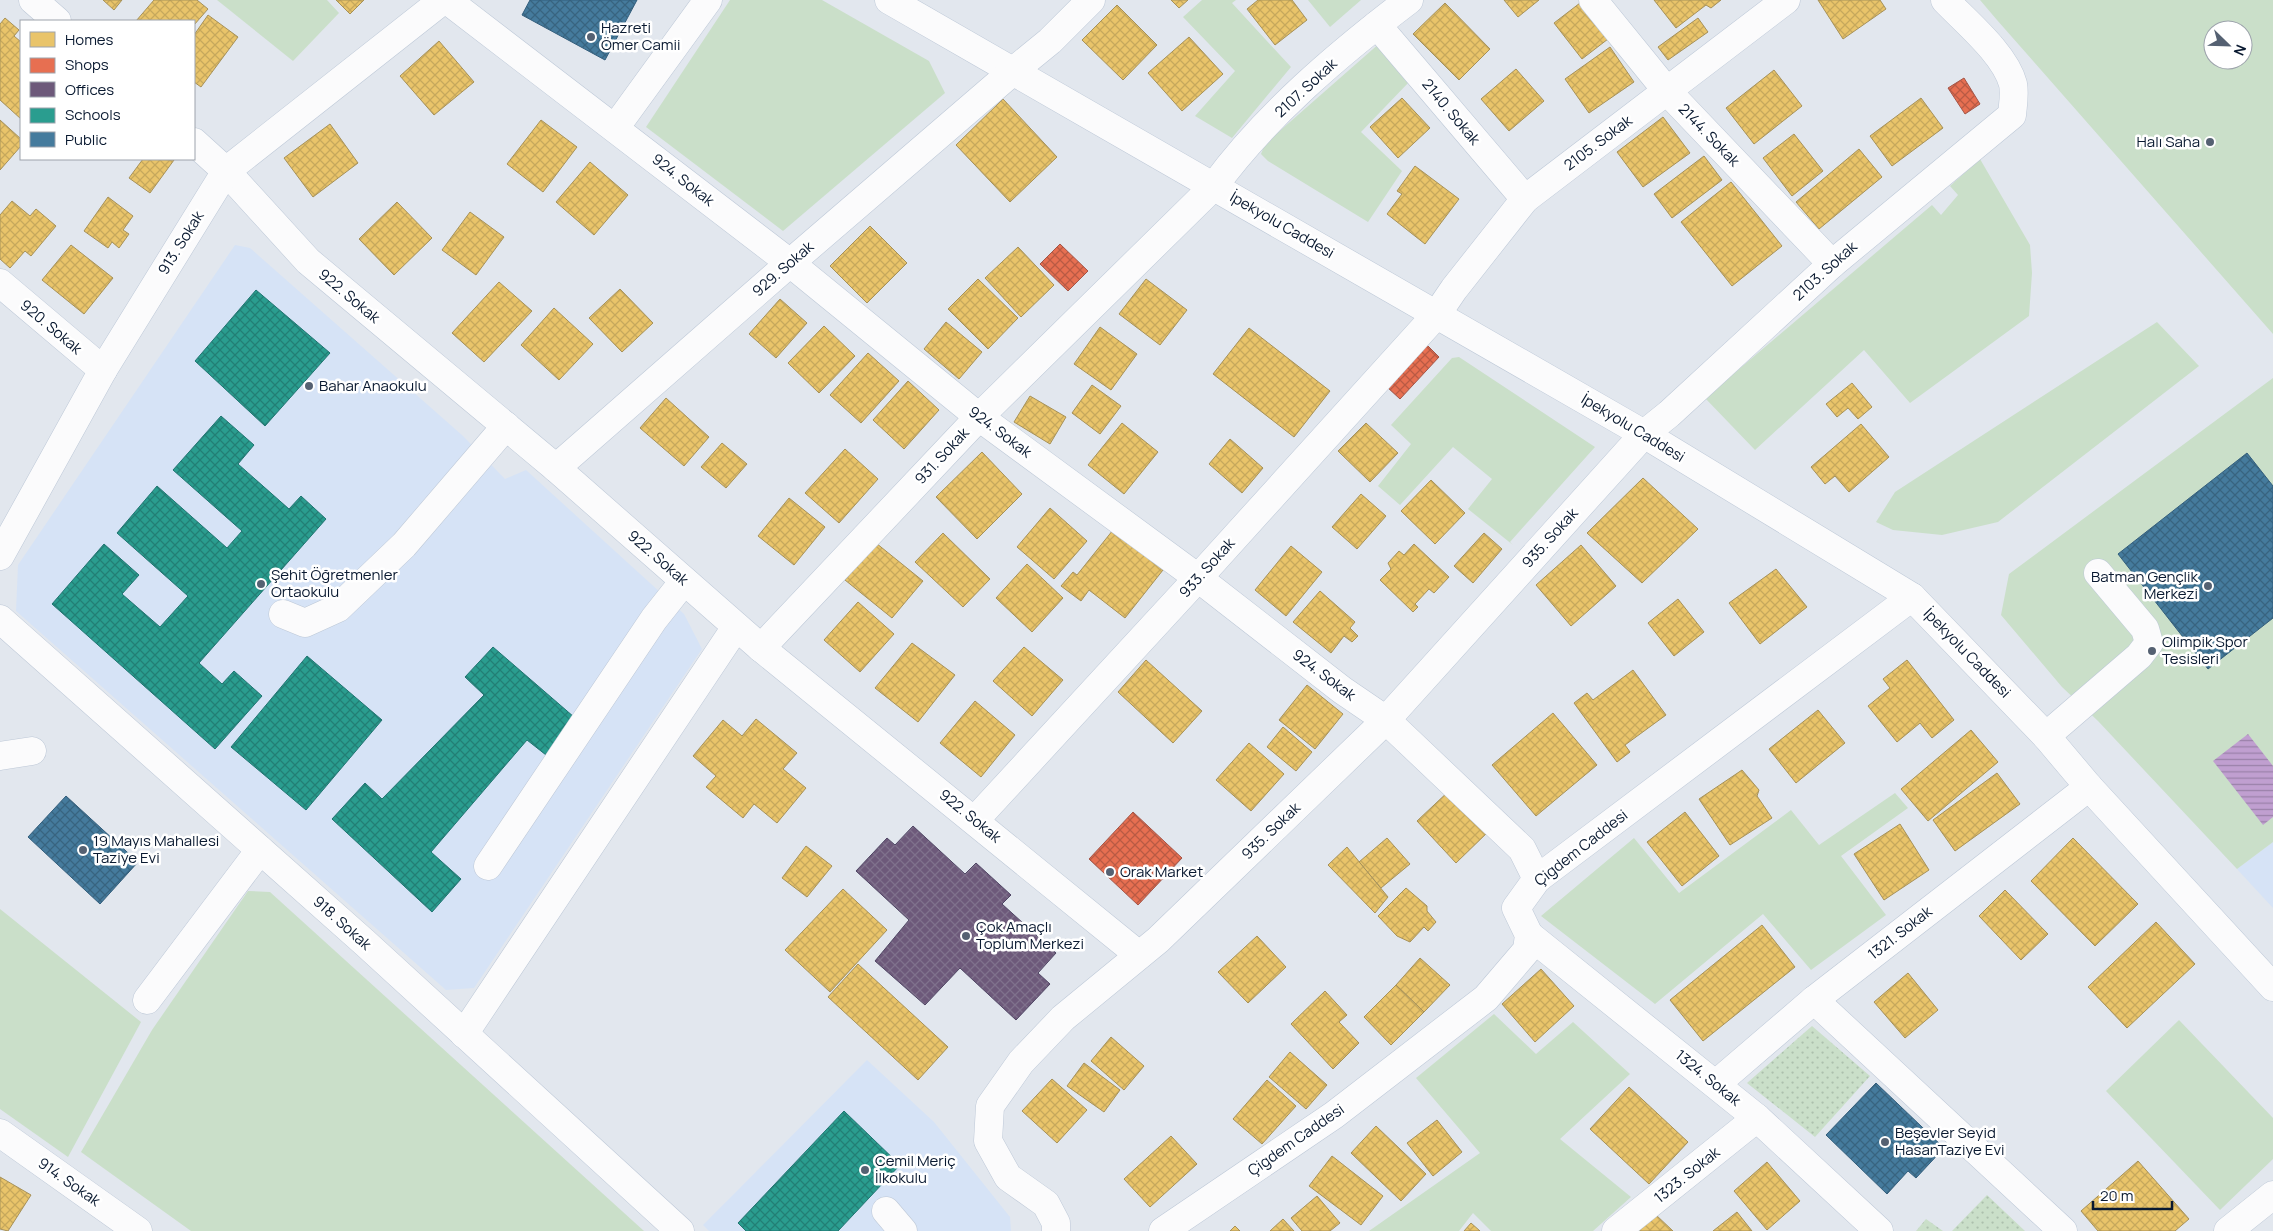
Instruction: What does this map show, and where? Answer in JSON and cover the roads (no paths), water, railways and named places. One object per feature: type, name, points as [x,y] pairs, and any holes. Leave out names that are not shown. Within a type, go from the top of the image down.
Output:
[{"type":"street","points":[[33,0],[56,20]]},
{"type":"street","name":"913. Sokak","points":[[0,556],[103,370],[226,171],[442,0]]},
{"type":"street","name":"924. Sokak","points":[[447,0],[790,263],[979,417],[1198,578],[1342,690],[1386,720],[1522,849],[1537,878]]},
{"type":"street","points":[[615,128],[708,0]]},
{"type":"street","name":"İpekyolu Caddesi","points":[[889,0],[1644,434],[1912,596],[2046,736],[2089,787],[2273,987]]},
{"type":"street","name":"929. Sokak","points":[[556,468],[790,263],[1012,72],[1050,42],[1090,0]]},
{"type":"street","name":"2107. Sokak","points":[[1214,186],[1237,155],[1307,84],[1376,25],[1409,0]]},
{"type":"street","name":"2144. Sokak","points":[[1593,0],[1667,91],[1832,264]]},
{"type":"street","name":"2105. Sokak","points":[[1437,314],[1454,289],[1524,199],[1786,0]]},
{"type":"street","name":"2103. Sokak","points":[[1644,434],[1669,414],[1832,264],[2012,115],[2014,93],[2012,82],[1998,56],[1945,0]]},
{"type":"street","name":"2140. Sokak","points":[[1376,25],[1524,199]]},
{"type":"street","name":"922. Sokak","points":[[195,143],[226,171],[308,261],[556,468],[761,648],[1139,955]]},
{"type":"street","name":"931. Sokak","points":[[761,648],[979,417],[1214,186]]},
{"type":"street","name":"920. Sokak","points":[[0,283],[103,370]]},
{"type":"street","name":"933. Sokak","points":[[974,820],[1198,578],[1437,314]]},
{"type":"street","points":[[283,614],[305,623],[338,608],[404,545],[506,426]]},
{"type":"street","name":"935. Sokak","points":[[1056,1231],[1056,1223],[1046,1204],[1008,1177],[988,1141],[990,1106],[1021,1062],[1063,1018],[1158,940],[1386,720],[1644,434]]},
{"type":"street","points":[[2046,736],[2139,656],[2149,643],[2145,629],[2098,573]]},
{"type":"street","points":[[488,866],[654,619],[684,581]]},
{"type":"street","name":"Çigdem Caddesi","points":[[1162,1231],[1334,1115],[1486,998],[1527,950],[1529,934],[1516,908],[1537,878],[1912,596]]},
{"type":"street","name":"918. Sokak","points":[[0,619],[260,850],[680,1231]]},
{"type":"street","points":[[464,1034],[736,627]]},
{"type":"street","points":[[0,756],[32,751]]},
{"type":"street","name":"1321. Sokak","points":[[1716,1084],[1814,1000],[2089,787]]},
{"type":"street","points":[[147,1000],[260,850]]},
{"type":"street","name":"1324. Sokak","points":[[1529,934],[1757,1118],[1879,1231]]},
{"type":"street","points":[[1814,1000],[2063,1231]]},
{"type":"street","name":"1323. Sokak","points":[[1616,1231],[1757,1118]]},
{"type":"street","name":"914. Sokak","points":[[0,1133],[138,1231]]},
{"type":"street","points":[[2228,1231],[2273,1195]]},
{"type":"place","name":"Hazreti Ömer Camii","points":[[591,37]]},
{"type":"place","name":"Halı Saha","points":[[2210,142]]},
{"type":"place","name":"Bahar Anaokulu","points":[[309,386]]},
{"type":"place","name":"Şehit Öğretmenler Ortaokulu","points":[[261,584]]},
{"type":"place","name":"Batman Gençlik Merkezi","points":[[2208,586]]},
{"type":"place","name":"Olimpik Spor Tesisleri","points":[[2152,651]]},
{"type":"place","name":"19 Mayıs Mahallesi Taziye Evi","points":[[83,850]]},
{"type":"place","name":"Orak Market","points":[[1110,872]]},
{"type":"place","name":"Çok Amaçlı Toplum Merkezi","points":[[966,936]]},
{"type":"place","name":"Beşevler Seyid HasanTaziye Evi","points":[[1885,1142]]},
{"type":"place","name":"Cemil Meriç İlkokulu","points":[[865,1170]]}]
